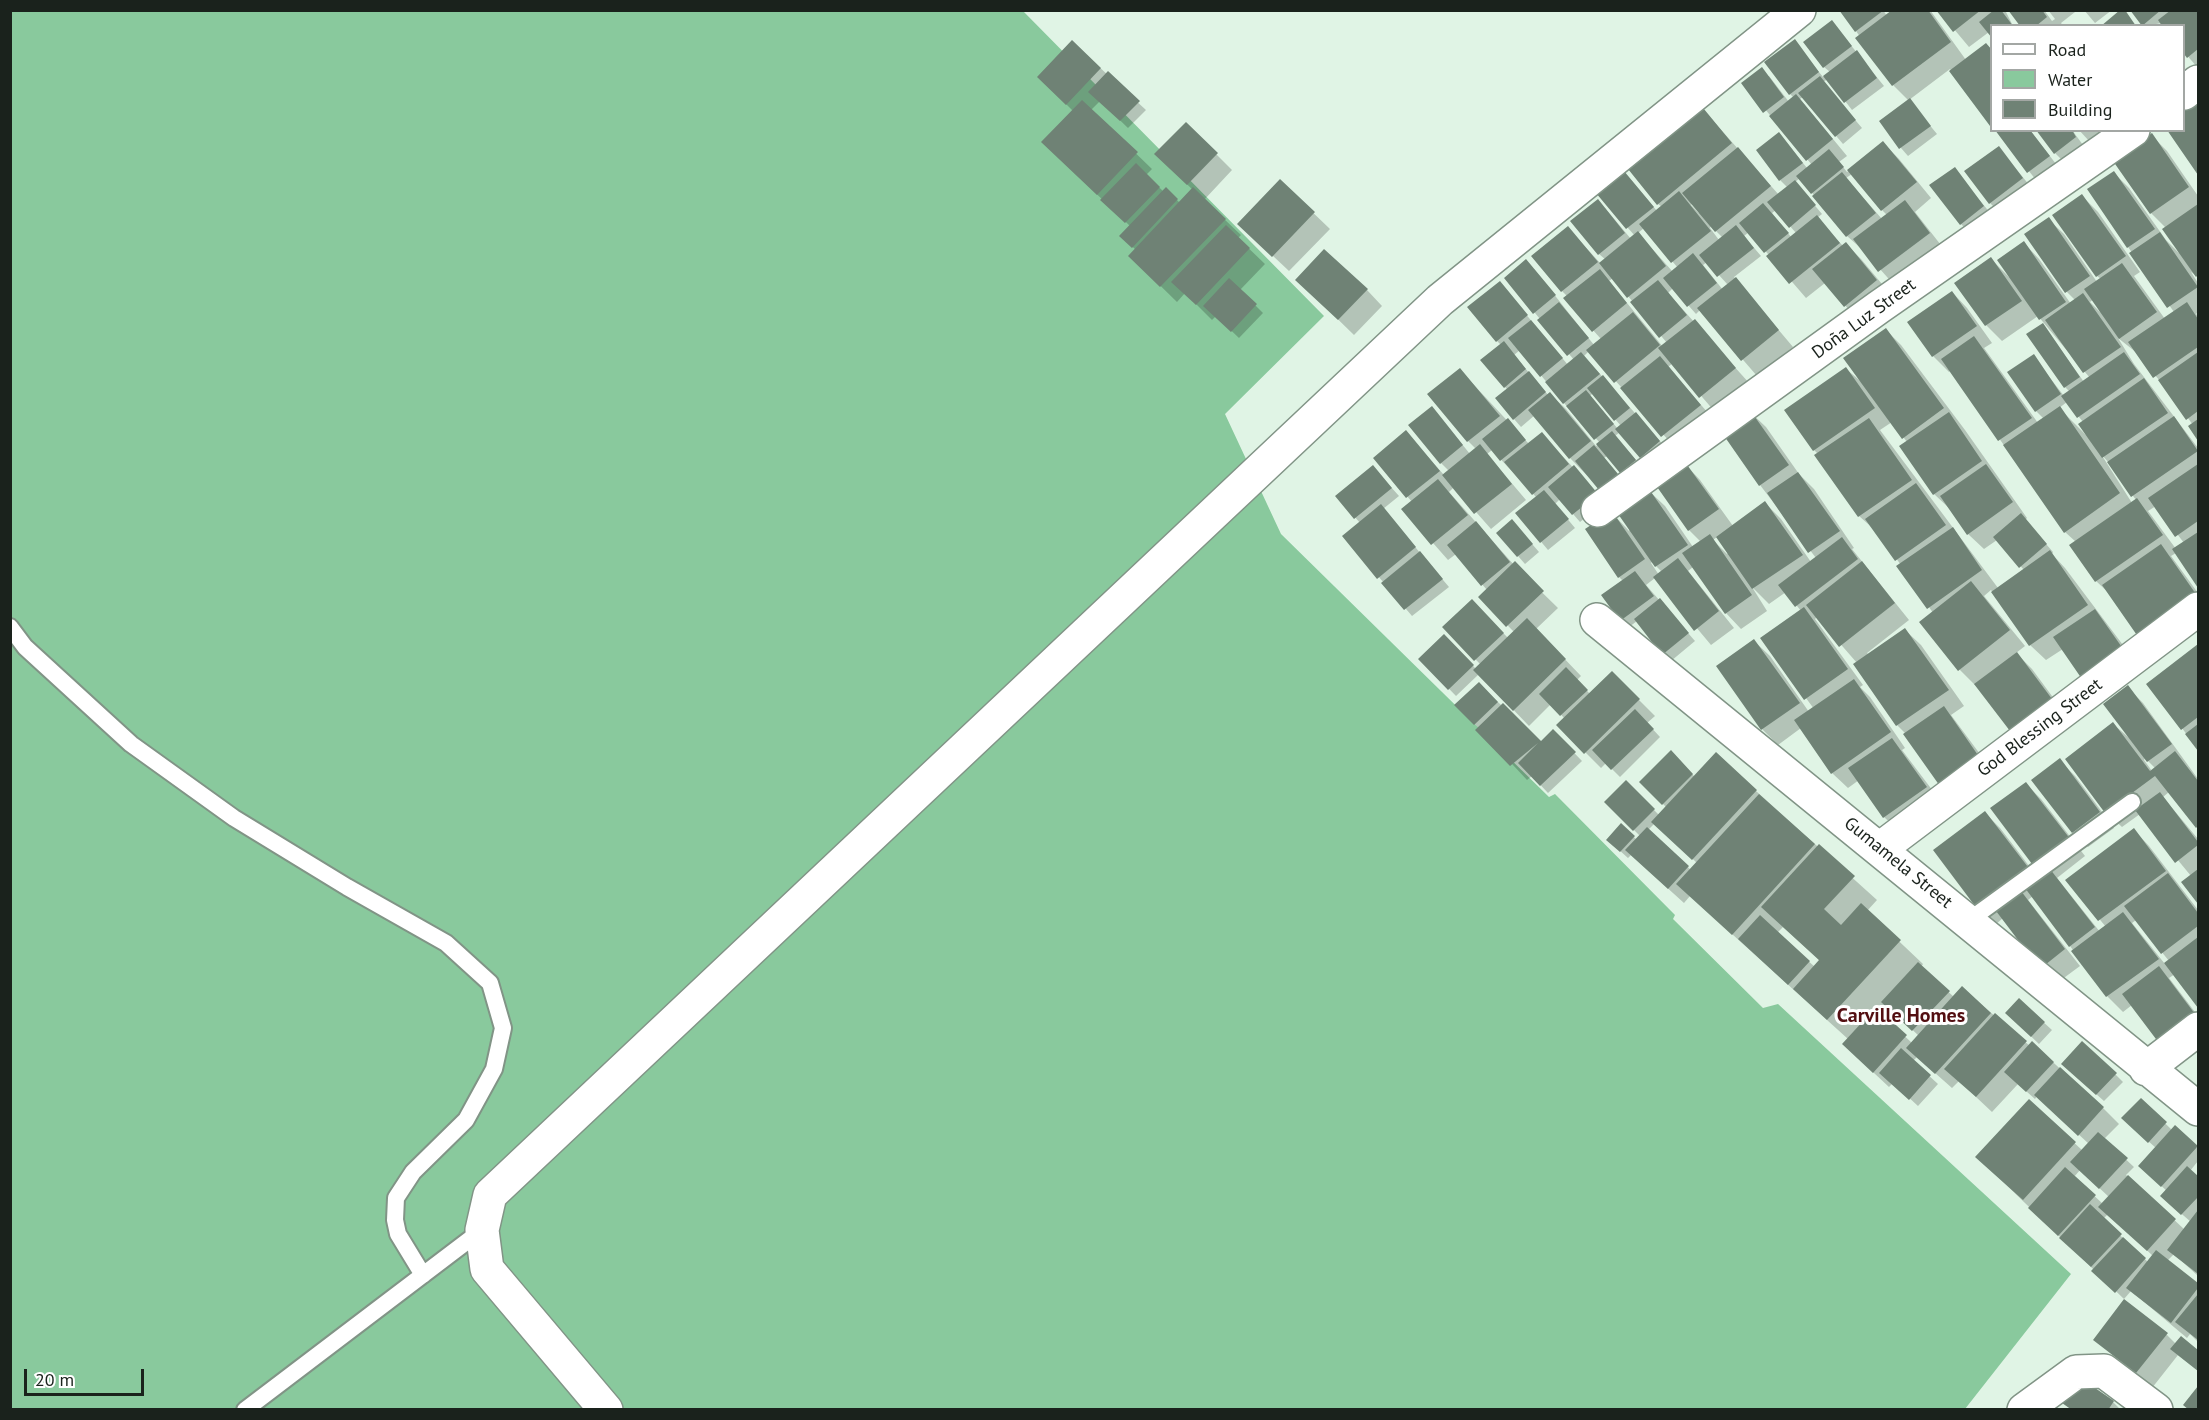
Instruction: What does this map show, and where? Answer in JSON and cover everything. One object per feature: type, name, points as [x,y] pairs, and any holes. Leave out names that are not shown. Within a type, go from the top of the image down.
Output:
[{"type":"street","points":[[606,1410],[487,1269],[482,1230],[490,1195],[1422,316],[1799,10]]},
{"type":"street","points":[[2185,92],[2199,81]]},
{"type":"street","name":"Doña Luz Street","points":[[1598,510],[1879,307],[2130,132]]},
{"type":"street","name":"God Blessing Street","points":[[1881,848],[2199,609]]},
{"type":"street","name":"Gumamela Street","points":[[1597,620],[1881,848],[2146,1068],[2199,1109]]},
{"type":"street","points":[[2146,1068],[2199,1029]]},
{"type":"street","points":[[2024,1410],[2076,1372],[2104,1371],[2156,1410]]},
{"type":"lane","points":[[10,627],[25,647],[131,744],[234,818],[347,888],[446,943],[490,983],[503,1028],[494,1069],[466,1120],[413,1172],[396,1198],[394,1220],[398,1234],[423,1275]]},
{"type":"lane","points":[[1968,921],[2132,802]]},
{"type":"lane","points":[[245,1410],[482,1230]]},
{"type":"water","points":[[10,11],[1023,11],[1324,316],[1225,414],[1281,534],[1549,797],[1555,794],[1675,915],[1673,919],[1763,1008],[1778,1004],[2071,1274],[1965,1409],[11,1409]]},
{"type":"building","points":[[1839,10],[1884,10],[1855,32]]},
{"type":"building","points":[[1892,10],[1928,10],[1951,42],[1892,86],[1855,38]]},
{"type":"building","points":[[1936,10],[1981,10],[1953,32]]},
{"type":"building","points":[[1994,10],[2001,10],[2012,24],[1990,24],[1990,36],[1979,22]]},
{"type":"building","points":[[2008,10],[2042,10],[2047,17],[2038,24],[2018,24]]},
{"type":"building","points":[[2120,10],[2125,10],[2135,24],[2103,24]]},
{"type":"building","points":[[2130,10],[2161,10],[2144,24],[2140,24]]},
{"type":"building","points":[[2171,10],[2198,10],[2198,49],[2187,58],[2185,55],[2185,24],[2161,24],[2158,20]]},
{"type":"building","points":[[1832,20],[1852,46],[1823,68],[1803,42]]},
{"type":"building","points":[[1795,39],[1819,72],[1789,95],[1764,62]]},
{"type":"building","points":[[1072,40],[1101,68],[1066,105],[1037,77]]},
{"type":"building","points":[[1986,43],[1990,48],[1990,126],[1949,71]]},
{"type":"building","points":[[1857,50],[1877,78],[1844,103],[1823,76]]},
{"type":"building","points":[[1762,67],[1784,97],[1763,113],[1741,83]]},
{"type":"building","points":[[1108,71],[1140,101],[1120,121],[1088,92]]},
{"type":"building","points":[[1820,76],[1856,120],[1835,137],[1798,93]]},
{"type":"building","points":[[1796,94],[1833,139],[1806,161],[1769,116]]},
{"type":"building","points":[[2198,96],[2198,175],[2168,132],[2185,132],[2185,106]]},
{"type":"building","points":[[1910,98],[1931,126],[1899,149],[1879,121]]},
{"type":"building","points":[[1082,100],[1138,152],[1097,195],[1041,142]]},
{"type":"building","points":[[1699,103],[1732,143],[1657,205],[1624,164]]},
{"type":"building","points":[[1186,122],[1218,153],[1187,185],[1154,154]]},
{"type":"building","points":[[1779,132],[1803,163],[1779,181],[1756,150]]},
{"type":"building","points":[[1996,132],[2032,132],[2050,156],[2027,173]]},
{"type":"building","points":[[2038,132],[2073,132],[2076,137],[2054,154]]},
{"type":"building","points":[[2152,133],[2189,187],[2150,214],[2113,161]]},
{"type":"building","points":[[1883,141],[1917,182],[1881,211],[1847,170]]},
{"type":"building","points":[[1999,146],[2023,178],[1989,204],[1964,171]]},
{"type":"building","points":[[1738,147],[1771,186],[1715,232],[1682,193]]},
{"type":"building","points":[[1829,149],[1844,167],[1811,194],[1796,176]]},
{"type":"building","points":[[1136,163],[1160,187],[1125,223],[1100,200]]},
{"type":"building","points":[[1955,167],[1984,206],[1960,225],[1929,185]]},
{"type":"building","points":[[1624,171],[1654,207],[1626,229],[1596,193]]},
{"type":"building","points":[[2114,171],[2155,229],[2127,248],[2087,189]]},
{"type":"building","points":[[1842,172],[1876,213],[1846,237],[1812,196]]},
{"type":"building","points":[[1280,179],[1315,212],[1272,257],[1237,224]]},
{"type":"building","points":[[1795,180],[1816,205],[1789,228],[1767,202]]},
{"type":"building","points":[[1166,187],[1178,199],[1132,248],[1119,236]]},
{"type":"building","points":[[1193,187],[1226,219],[1160,287],[1128,256]]},
{"type":"building","points":[[1679,191],[1711,231],[1671,263],[1639,224]]},
{"type":"building","points":[[2082,194],[2126,256],[2096,277],[2052,215]]},
{"type":"building","points":[[1598,199],[1625,233],[1598,255],[1570,221]]},
{"type":"building","points":[[1905,200],[1930,233],[1878,272],[1853,239]]},
{"type":"building","points":[[1763,203],[1789,233],[1764,253],[1739,223]]},
{"type":"building","points":[[2198,204],[2198,275],[2196,277],[2162,229]]},
{"type":"building","points":[[1817,215],[1840,243],[1789,284],[1766,256]]},
{"type":"building","points":[[2049,217],[2090,276],[2065,293],[2024,234]]},
{"type":"building","points":[[1226,225],[1250,248],[1196,305],[1171,282]]},
{"type":"building","points":[[1736,225],[1754,248],[1717,277],[1699,255]]},
{"type":"building","points":[[1568,226],[1598,262],[1561,292],[1531,256]]},
{"type":"building","points":[[1638,231],[1666,266],[1627,298],[1599,263]]},
{"type":"building","points":[[2160,232],[2198,287],[2167,308],[2129,253]]},
{"type":"building","points":[[2024,241],[2066,302],[2039,320],[1997,260]]},
{"type":"building","points":[[1846,242],[1877,280],[1844,307],[1812,269]]},
{"type":"building","points":[[1324,249],[1368,289],[1338,320],[1295,280]]},
{"type":"building","points":[[1693,253],[1717,283],[1687,307],[1663,278]]},
{"type":"building","points":[[1991,257],[2022,301],[1985,326],[1954,283]]},
{"type":"building","points":[[1526,259],[1556,295],[1533,314],[1504,278]]},
{"type":"building","points":[[2122,263],[2157,312],[2119,339],[2084,289]]},
{"type":"building","points":[[1600,269],[1627,303],[1592,332],[1563,298]]},
{"type":"building","points":[[1736,277],[1779,330],[1741,361],[1697,308]]},
{"type":"building","points":[[1229,278],[1257,304],[1231,332],[1203,306]]},
{"type":"building","points":[[1658,280],[1687,315],[1659,338],[1630,302]]},
{"type":"building","points":[[1500,281],[1528,315],[1496,342],[1467,307]]},
{"type":"building","points":[[1952,291],[1977,326],[1932,357],[1907,322]]},
{"type":"building","points":[[2083,293],[2121,347],[2083,373],[2045,320]]},
{"type":"building","points":[[1559,302],[1589,338],[1567,356],[1537,320]]},
{"type":"building","points":[[2187,302],[2198,319],[2198,347],[2153,378],[2128,342]]},
{"type":"building","points":[[1633,312],[1660,345],[1614,383],[1586,350]]},
{"type":"building","points":[[1695,319],[1736,368],[1699,398],[1658,348]]},
{"type":"building","points":[[1531,320],[1563,358],[1540,377],[1508,338]]},
{"type":"building","points":[[2043,323],[2080,377],[2064,388],[2026,334]]},
{"type":"building","points":[[1886,328],[1944,408],[1902,439],[1843,358]]},
{"type":"building","points":[[1974,336],[2032,418],[1998,441],[1941,359]]},
{"type":"building","points":[[1504,341],[1526,369],[1504,388],[1480,360]]},
{"type":"building","points":[[1581,352],[1600,374],[1563,404],[1545,382]]},
{"type":"building","points":[[2124,352],[2140,374],[2077,418],[2061,396]]},
{"type":"building","points":[[2198,352],[2198,411],[2186,420],[2158,380]]},
{"type":"building","points":[[2034,354],[2061,394],[2035,412],[2007,372]]},
{"type":"building","points":[[1660,356],[1701,405],[1661,437],[1620,388]]},
{"type":"building","points":[[1846,367],[1875,408],[1813,451],[1784,410]]},
{"type":"building","points":[[1460,368],[1500,416],[1467,442],[1427,394]]},
{"type":"building","points":[[1529,371],[1546,392],[1513,420],[1495,398]]},
{"type":"building","points":[[1603,375],[1630,408],[1614,421],[1587,388]]},
{"type":"building","points":[[2144,378],[2168,413],[2102,458],[2078,424]]},
{"type":"building","points":[[1586,390],[1614,424],[1594,440],[1566,406]]},
{"type":"building","points":[[1550,392],[1591,441],[1569,459],[1528,410]]},
{"type":"building","points":[[1432,406],[1463,445],[1440,464],[1408,425]]},
{"type":"building","points":[[2060,406],[2120,493],[2064,533],[2003,445]]},
{"type":"building","points":[[1750,410],[1789,465],[1759,486],[1720,430]]},
{"type":"building","points":[[1636,412],[1660,441],[1640,458],[1615,429]]},
{"type":"building","points":[[1949,412],[1982,461],[1933,495],[1899,446]]},
{"type":"building","points":[[2174,416],[2198,451],[2131,497],[2107,462]]},
{"type":"building","points":[[1508,418],[1526,440],[1500,461],[1482,439]]},
{"type":"building","points":[[1869,418],[1912,480],[1858,517],[1814,455]]},
{"type":"building","points":[[2198,419],[2198,441],[2188,426]]},
{"type":"building","points":[[1406,430],[1440,471],[1406,498],[1373,458]]},
{"type":"building","points":[[1612,431],[1636,460],[1620,473],[1596,444]]},
{"type":"building","points":[[1542,432],[1569,464],[1532,495],[1504,462]]},
{"type":"building","points":[[1480,444],[1512,484],[1474,514],[1442,475]]},
{"type":"building","points":[[1594,445],[1618,474],[1599,490],[1575,461]]},
{"type":"building","points":[[1685,462],[1719,509],[1688,531],[1655,484]]},
{"type":"building","points":[[1986,464],[2013,502],[1967,535],[1940,496]]},
{"type":"building","points":[[2198,464],[2198,521],[2175,537],[2148,498]]},
{"type":"building","points":[[1373,465],[1392,488],[1354,519],[1335,496]]},
{"type":"building","points":[[1574,465],[1598,494],[1572,515],[1548,487]]},
{"type":"building","points":[[1798,472],[1840,531],[1808,553],[1767,493]]},
{"type":"building","points":[[1438,479],[1468,515],[1431,545],[1401,509]]},
{"type":"building","points":[[1916,483],[1946,525],[1895,561],[1865,519]]},
{"type":"building","points":[[1649,489],[1688,545],[1655,567],[1616,511]]},
{"type":"building","points":[[1544,490],[1569,519],[1540,543],[1515,513]]},
{"type":"building","points":[[2137,498],[2163,535],[2095,582],[2069,545]]},
{"type":"building","points":[[1765,501],[1803,555],[1752,589],[1716,537]]},
{"type":"building","points":[[1381,504],[1416,547],[1377,579],[1342,536]]},
{"type":"building","points":[[1612,511],[1645,559],[1618,578],[1585,529]]},
{"type":"building","points":[[2021,513],[2047,544],[2019,568],[1993,537]]},
{"type":"building","points":[[1512,519],[1533,544],[1517,557],[1496,533]]},
{"type":"building","points":[[1476,521],[1510,562],[1481,586],[1447,545]]},
{"type":"building","points":[[1953,527],[1982,570],[1927,609],[1896,566]]},
{"type":"building","points":[[2198,532],[2198,588],[2172,549]]},
{"type":"building","points":[[1710,534],[1752,595],[1725,614],[1682,553]]},
{"type":"building","points":[[1842,537],[1858,559],[1795,607],[1778,585]]},
{"type":"building","points":[[2161,544],[2198,597],[2141,641],[2102,585]]},
{"type":"building","points":[[2050,550],[2088,605],[2029,646],[1991,592]]},
{"type":"building","points":[[1420,551],[1443,579],[1404,610],[1381,583]]},
{"type":"building","points":[[1678,558],[1719,611],[1694,631],[1653,577]]},
{"type":"building","points":[[1515,561],[1544,591],[1506,627],[1478,597]]},
{"type":"building","points":[[1862,561],[1895,603],[1839,647],[1806,605]]},
{"type":"building","points":[[1635,571],[1654,596],[1620,621],[1601,595]]},
{"type":"building","points":[[1971,581],[2010,630],[1958,671],[1919,622]]},
{"type":"building","points":[[1660,598],[1689,633],[1662,655],[1634,619]]},
{"type":"building","points":[[1472,599],[1504,633],[1474,661],[1442,627]]},
{"type":"building","points":[[1804,607],[1848,669],[1804,700],[1760,638]]},
{"type":"building","points":[[2095,609],[2126,653],[2084,682],[2053,637]]},
{"type":"building","points":[[1527,618],[1566,659],[1513,711],[1473,670]]},
{"type":"building","points":[[1905,628],[1949,690],[1896,726],[1853,664]]},
{"type":"building","points":[[1444,634],[1474,665],[1448,690],[1418,659]]},
{"type":"building","points":[[1754,639],[1800,703],[1761,730],[1716,666]]},
{"type":"building","points":[[2198,644],[2198,717],[2181,730],[2146,684]]},
{"type":"building","points":[[2017,652],[2052,699],[2010,731],[1974,684]]},
{"type":"building","points":[[1566,667],[1588,690],[1560,716],[1539,694]]},
{"type":"building","points":[[1612,671],[1640,699],[1584,754],[1556,725]]},
{"type":"building","points":[[1854,679],[1891,732],[1831,774],[1794,720]]},
{"type":"building","points":[[1479,682],[1498,702],[1474,725],[1454,705]]},
{"type":"building","points":[[2128,685],[2172,744],[2147,762],[2103,704]]},
{"type":"building","points":[[1503,703],[1541,741],[1553,729],[1576,752],[1540,786],[1518,763],[1538,743],[1510,766],[1475,730]]},
{"type":"building","points":[[1944,706],[1982,761],[1942,789],[1903,734]]},
{"type":"building","points":[[1635,709],[1654,729],[1611,770],[1592,750]]},
{"type":"building","points":[[2113,722],[2150,771],[2175,751],[2198,781],[2198,826],[2196,828],[2155,776],[2105,813],[2065,759]]},
{"type":"building","points":[[2198,724],[2198,751],[2185,734]]},
{"type":"building","points":[[1892,738],[1927,787],[1883,818],[1848,768]]},
{"type":"building","points":[[1671,750],[1693,774],[1662,805],[1639,782]]},
{"type":"building","points":[[1716,752],[1757,790],[1692,860],[1651,822]]},
{"type":"building","points":[[2060,758],[2100,812],[2072,833],[2031,780]]},
{"type":"building","points":[[1626,780],[1655,809],[1633,831],[1604,802]]},
{"type":"building","points":[[2026,782],[2071,840],[2035,868],[1990,808]]},
{"type":"building","points":[[2160,792],[2198,842],[2198,845],[2175,863],[2135,810]]},
{"type":"building","points":[[1759,794],[1815,844],[1732,935],[1676,884]]},
{"type":"building","points":[[1985,811],[2031,871],[1978,910],[1933,850]]},
{"type":"building","points":[[1621,823],[1635,836],[1620,852],[1606,840]]},
{"type":"building","points":[[1647,827],[1689,866],[1668,889],[1625,850]]},
{"type":"building","points":[[2134,828],[2166,871],[2098,921],[2065,880]]},
{"type":"building","points":[[1819,844],[1855,876],[1824,909],[1841,925],[1861,903],[1901,940],[1827,1020],[1793,989],[1819,960],[1761,907]]},
{"type":"building","points":[[2050,869],[2095,927],[2069,947],[2025,888]]},
{"type":"building","points":[[2198,869],[2198,904],[2181,882]]},
{"type":"building","points":[[2168,873],[2198,913],[2198,926],[2161,954],[2124,906]]},
{"type":"building","points":[[2018,887],[2065,949],[2040,969],[1993,907]]},
{"type":"building","points":[[2123,912],[2159,959],[2106,997],[2071,951]]},
{"type":"building","points":[[1760,915],[1810,961],[1788,985],[1738,939]]},
{"type":"building","points":[[2198,937],[2198,1008],[2164,963]]},
{"type":"building","points":[[1918,962],[1950,991],[1912,1031],[1881,1002]]},
{"type":"building","points":[[2159,966],[2198,1018],[2162,1047],[2122,994]]},
{"type":"building","points":[[1962,986],[1991,1013],[1935,1074],[1906,1048]]},
{"type":"building","points":[[2019,998],[2045,1022],[2031,1037],[2005,1013]]},
{"type":"building","points":[[1876,1007],[1907,1035],[1873,1073],[1842,1044]]},
{"type":"building","points":[[1995,1013],[2027,1041],[1976,1097],[1944,1069]]},
{"type":"building","points":[[2032,1041],[2054,1062],[2026,1092],[2004,1072]]},
{"type":"building","points":[[2082,1041],[2117,1073],[2096,1095],[2061,1064]]},
{"type":"building","points":[[1901,1048],[1931,1075],[1909,1100],[1879,1073]]},
{"type":"building","points":[[2060,1067],[2104,1107],[2078,1136],[2034,1095]]},
{"type":"building","points":[[2141,1098],[2167,1122],[2148,1143],[2121,1118]]},
{"type":"building","points":[[2029,1099],[2076,1142],[2023,1200],[1975,1157]]},
{"type":"building","points":[[2175,1125],[2198,1146],[2161,1187],[2138,1166]]},
{"type":"building","points":[[2098,1132],[2128,1158],[2099,1189],[2070,1162]]},
{"type":"building","points":[[2187,1166],[2198,1176],[2198,1197],[2181,1215],[2160,1196]]},
{"type":"building","points":[[2065,1167],[2096,1195],[2058,1236],[2028,1208]]},
{"type":"building","points":[[2128,1175],[2176,1219],[2147,1251],[2098,1207]]},
{"type":"building","points":[[2090,1204],[2122,1234],[2091,1267],[2059,1238]]},
{"type":"building","points":[[2198,1210],[2198,1274],[2167,1250]]},
{"type":"building","points":[[2123,1237],[2146,1258],[2115,1293],[2091,1271]]},
{"type":"building","points":[[2156,1250],[2198,1283],[2198,1288],[2171,1323],[2126,1288]]},
{"type":"building","points":[[2198,1294],[2198,1340],[2175,1322]]},
{"type":"building","points":[[2124,1299],[2168,1333],[2136,1373],[2093,1340]]},
{"type":"building","points":[[2181,1336],[2198,1350],[2198,1371],[2170,1349]]},
{"type":"building","points":[[2079,1377],[2114,1401],[2108,1410],[2072,1410],[2062,1403]]},
{"type":"building","points":[[2198,1386],[2198,1410],[2189,1410],[2183,1405]]},
{"type":"district","name":"Carville Homes","points":[[1901,1016]]}]
